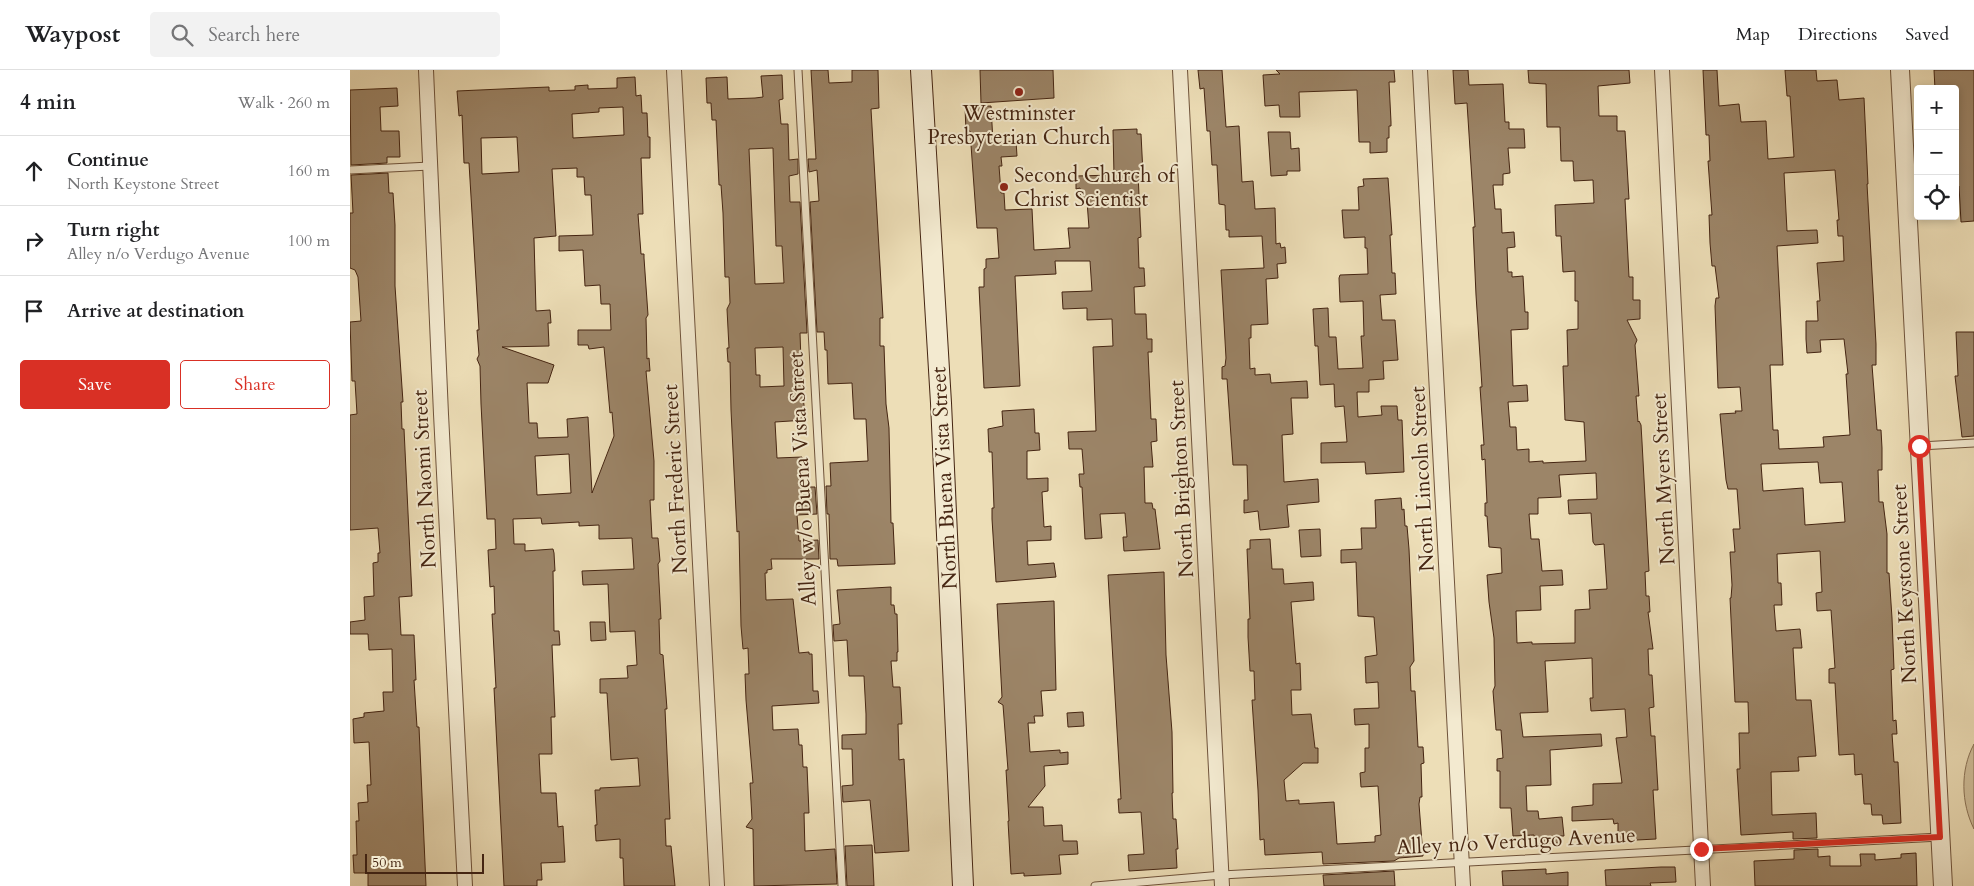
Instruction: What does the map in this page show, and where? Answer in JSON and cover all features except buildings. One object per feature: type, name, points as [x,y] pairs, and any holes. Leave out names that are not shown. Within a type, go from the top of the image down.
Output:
[{"type":"main road","name":"North Buena Vista Street","points":[[921,70],[941,404],[963,886]]},
{"type":"street","name":"North Naomi Street","points":[[426,70],[465,886]]},
{"type":"street","name":"North Frederic Street","points":[[674,70],[717,886]]},
{"type":"street","name":"North Brighton Street","points":[[1180,70],[1222,880]]},
{"type":"street","name":"North Lincoln Street","points":[[1420,70],[1463,886]]},
{"type":"street","name":"North Myers Street","points":[[1662,70],[1703,886]]},
{"type":"street","name":"North Keystone Street","points":[[1900,70],[1943,886]]},
{"type":"lane","name":"Alley w/o Buena Vista Street","points":[[798,70],[842,886]]},
{"type":"lane","points":[[350,170],[430,166]]},
{"type":"lane","points":[[1919,446],[1974,443]]},
{"type":"lane","name":"Alley n/o Verdugo Avenue","points":[[1095,886],[1222,880],[1462,862],[1940,837]]},
{"type":"shaded area","points":[[1974,744],[1974,829],[1965,798],[1964,775],[1969,754]]},
{"type":"place","name":"Westminster Presbyterian Church","points":[[1019,92]]},
{"type":"place","name":"Second Church of Christ Scientist","points":[[1004,187]]},
{"type":"route","points":[[1701,849],[1940,837],[1919,446]]}]
